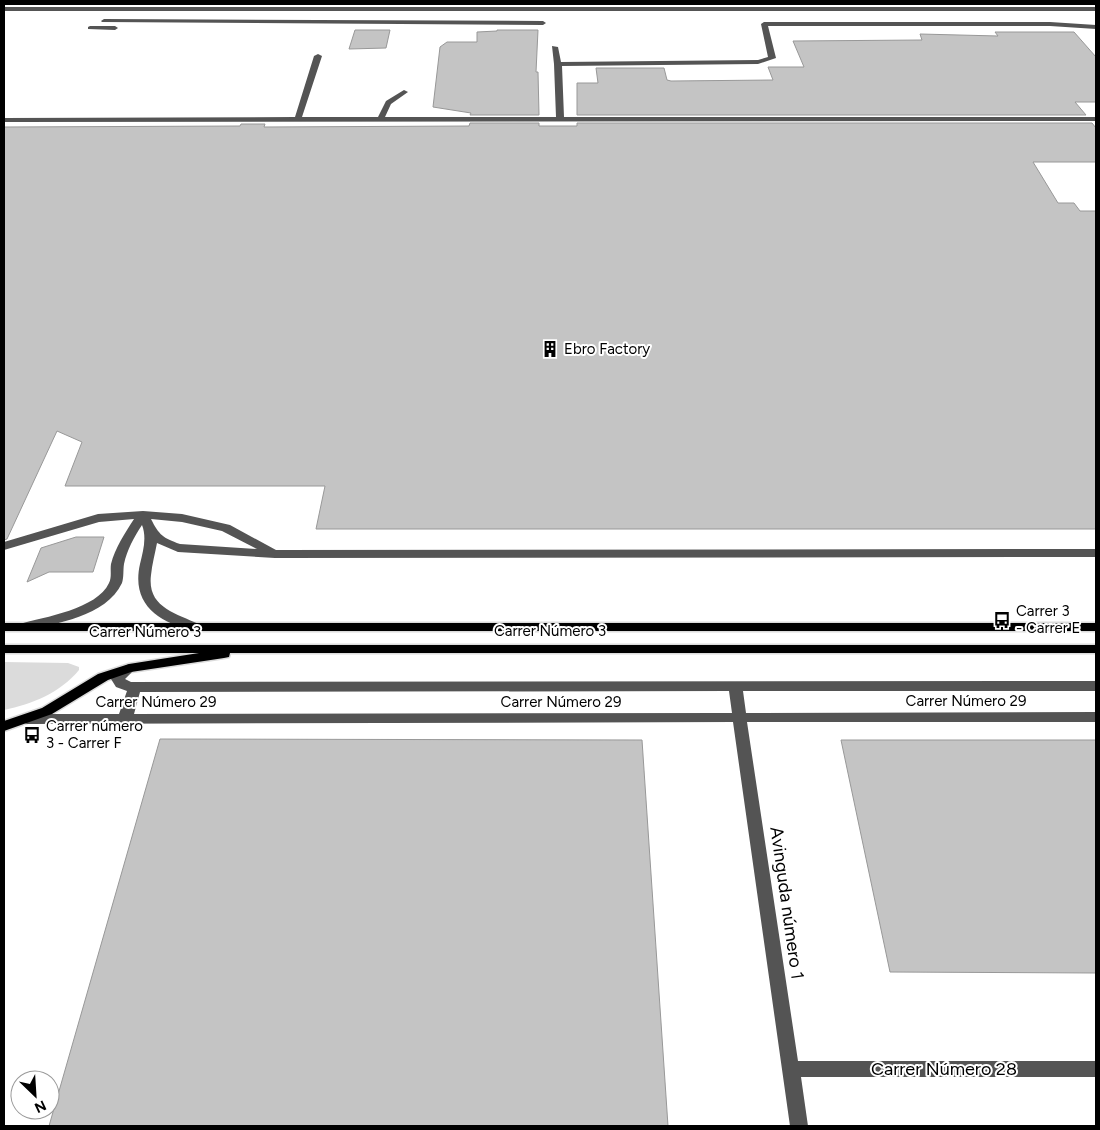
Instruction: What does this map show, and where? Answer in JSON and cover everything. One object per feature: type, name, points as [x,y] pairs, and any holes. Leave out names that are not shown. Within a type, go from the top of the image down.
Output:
[{"type":"main road","name":"Carrer Número 3","points":[[4,627],[1096,627]]},
{"type":"main road","points":[[4,726],[47,711],[103,678],[129,668],[264,648]]},
{"type":"main road","name":"Carrer Número 3","points":[[4,649],[1096,649]]},
{"type":"street","points":[[253,9],[284,4],[326,9]]},
{"type":"street","points":[[4,9],[1096,9]]},
{"type":"street","points":[[102,25],[113,9]]},
{"type":"street","points":[[119,22],[127,9]]},
{"type":"street","points":[[573,9],[584,16]]},
{"type":"street","points":[[593,17],[600,9]]},
{"type":"street","points":[[1056,9],[1069,13],[1077,22],[1095,24]]},
{"type":"street","points":[[1096,9],[1089,13],[1095,24],[1096,33]]},
{"type":"street","points":[[90,28],[119,22],[543,23]]},
{"type":"street","points":[[558,64],[758,62],[772,58],[764,24],[1095,24]]},
{"type":"street","points":[[102,25],[264,28]]},
{"type":"street","points":[[554,48],[558,64],[560,118]]},
{"type":"street","points":[[298,119],[318,56]]},
{"type":"street","points":[[381,120],[388,101],[404,92]]},
{"type":"street","points":[[4,120],[1096,118]]},
{"type":"street","points":[[143,515],[151,534],[147,564],[142,575],[147,597],[154,607],[194,627]]},
{"type":"street","points":[[24,627],[82,611],[100,601],[116,583],[118,564],[130,533],[143,515]]},
{"type":"street","points":[[4,546],[98,518],[143,515],[182,518],[226,528],[275,554]]},
{"type":"street","points":[[151,534],[164,543],[178,548],[275,554],[1096,553]]},
{"type":"street","name":"Carrer Número 29","points":[[129,668],[121,673],[118,679],[125,686],[1096,686]]},
{"type":"street","points":[[125,718],[135,686]]},
{"type":"street","name":"Avinguda número 1","points":[[735,686],[799,1126]]},
{"type":"street","name":"Carrer Número 29","points":[[27,719],[1096,717]]},
{"type":"street","name":"Carrer Número 28","points":[[791,1069],[1096,1069]]},
{"type":"shaded area","points":[[4,662],[68,663],[79,667],[79,670],[63,685],[45,696],[35,701],[4,710]]},
{"type":"building","points":[[355,30],[390,30],[386,48],[349,49]]},
{"type":"building","points":[[538,30],[536,72],[538,72],[539,115],[470,115],[471,113],[433,107],[440,47],[447,42],[477,42],[477,32]]},
{"type":"building","points":[[995,32],[1074,32],[1096,57],[1096,102],[1075,102],[1086,115],[577,115],[577,83],[598,83],[596,68],[664,68],[667,80],[671,81],[773,80],[768,67],[804,67],[793,41],[922,40],[920,34],[998,36]]},
{"type":"building","name":"Ebro Factory","points":[[470,123],[539,123],[539,126],[577,126],[577,123],[1092,123],[1096,128],[1096,162],[1033,162],[1058,203],[1074,203],[1080,211],[1096,211],[1096,529],[316,529],[325,486],[65,486],[82,442],[57,431],[7,539],[4,540],[4,127],[240,126],[241,124],[265,124],[264,127],[469,126]]},
{"type":"building","points":[[76,537],[104,537],[93,572],[49,572],[27,582],[41,548]]},
{"type":"building","points":[[160,739],[642,740],[668,1126],[49,1126],[51,1120],[60,1120],[60,1088]]},
{"type":"building","points":[[841,740],[1096,740],[1096,973],[890,972]]},
{"type":"place","name":"Ebro Factory","points":[[550,349]]},
{"type":"place","name":"Carrer 3 - Carrer E","points":[[1002,620]]},
{"type":"place","name":"Carrer número 3 - Carrer F","points":[[32,735]]}]
